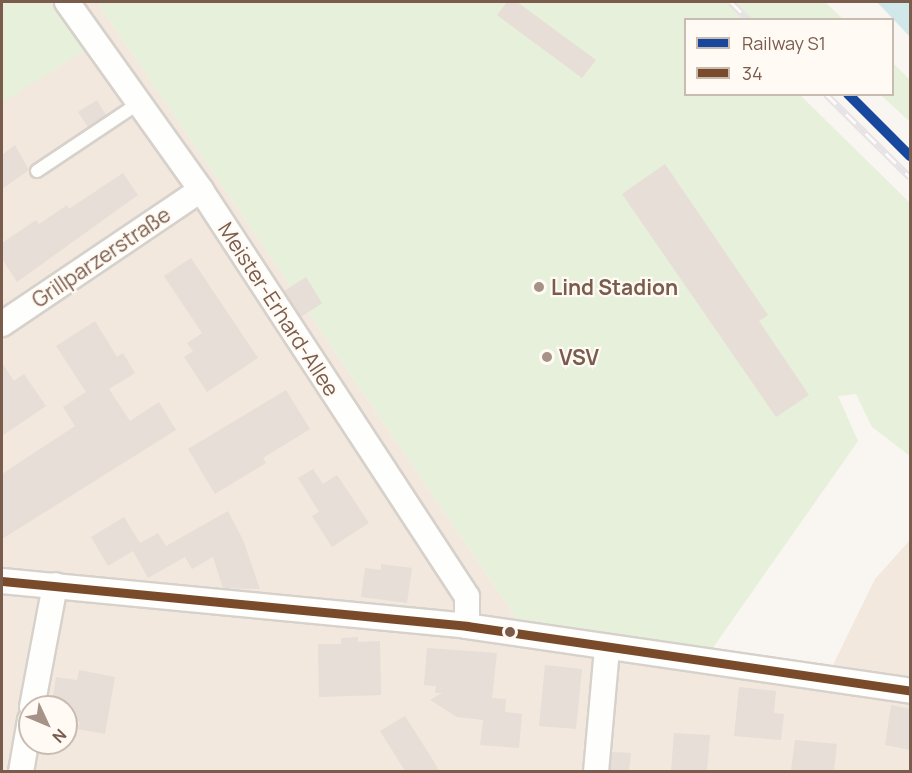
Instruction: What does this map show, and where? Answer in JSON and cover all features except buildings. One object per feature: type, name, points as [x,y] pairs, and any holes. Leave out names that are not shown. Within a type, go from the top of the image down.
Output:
[{"type":"street","name":"Meister-Erhard-Allee","points":[[67,2],[201,190],[467,597],[467,626]]},
{"type":"street","name":"Grillparzerstraße","points":[[2,324],[201,190]]},
{"type":"street","points":[[2,581],[467,626],[607,649],[910,691]]},
{"type":"street","points":[[34,695],[55,585]]},
{"type":"street","points":[[596,771],[607,649]]},
{"type":"street","points":[[21,771],[24,755]]},
{"type":"lane","points":[[37,171],[139,103]]},
{"type":"shaded area","points":[[2,2],[97,2],[524,629],[832,667],[875,579],[910,540],[910,771],[2,772]]},
{"type":"green space","points":[[2,2],[49,2],[84,51],[2,103]]},
{"type":"green space","name":"Lind Stadion","points":[[97,2],[825,2],[842,18],[684,18],[684,96],[801,96],[910,203],[910,456],[872,427],[856,394],[838,396],[858,441],[710,652],[524,629]]},
{"type":"green space","points":[[894,64],[910,80],[910,122],[882,96],[894,96]]},
{"type":"water","points":[[877,2],[910,2],[910,37],[894,18]]},
{"type":"railway","points":[[731,2],[747,18]]},
{"type":"railway","points":[[828,96],[910,177]]},
{"type":"rail line","name":"S1","points":[[850,96],[910,156]]},
{"type":"transit line","name":"34","points":[[2,581],[467,626],[910,691]]},
{"type":"place","name":"Lind Stadion","points":[[539,287]]},
{"type":"place","name":"VSV","points":[[547,357]]}]
